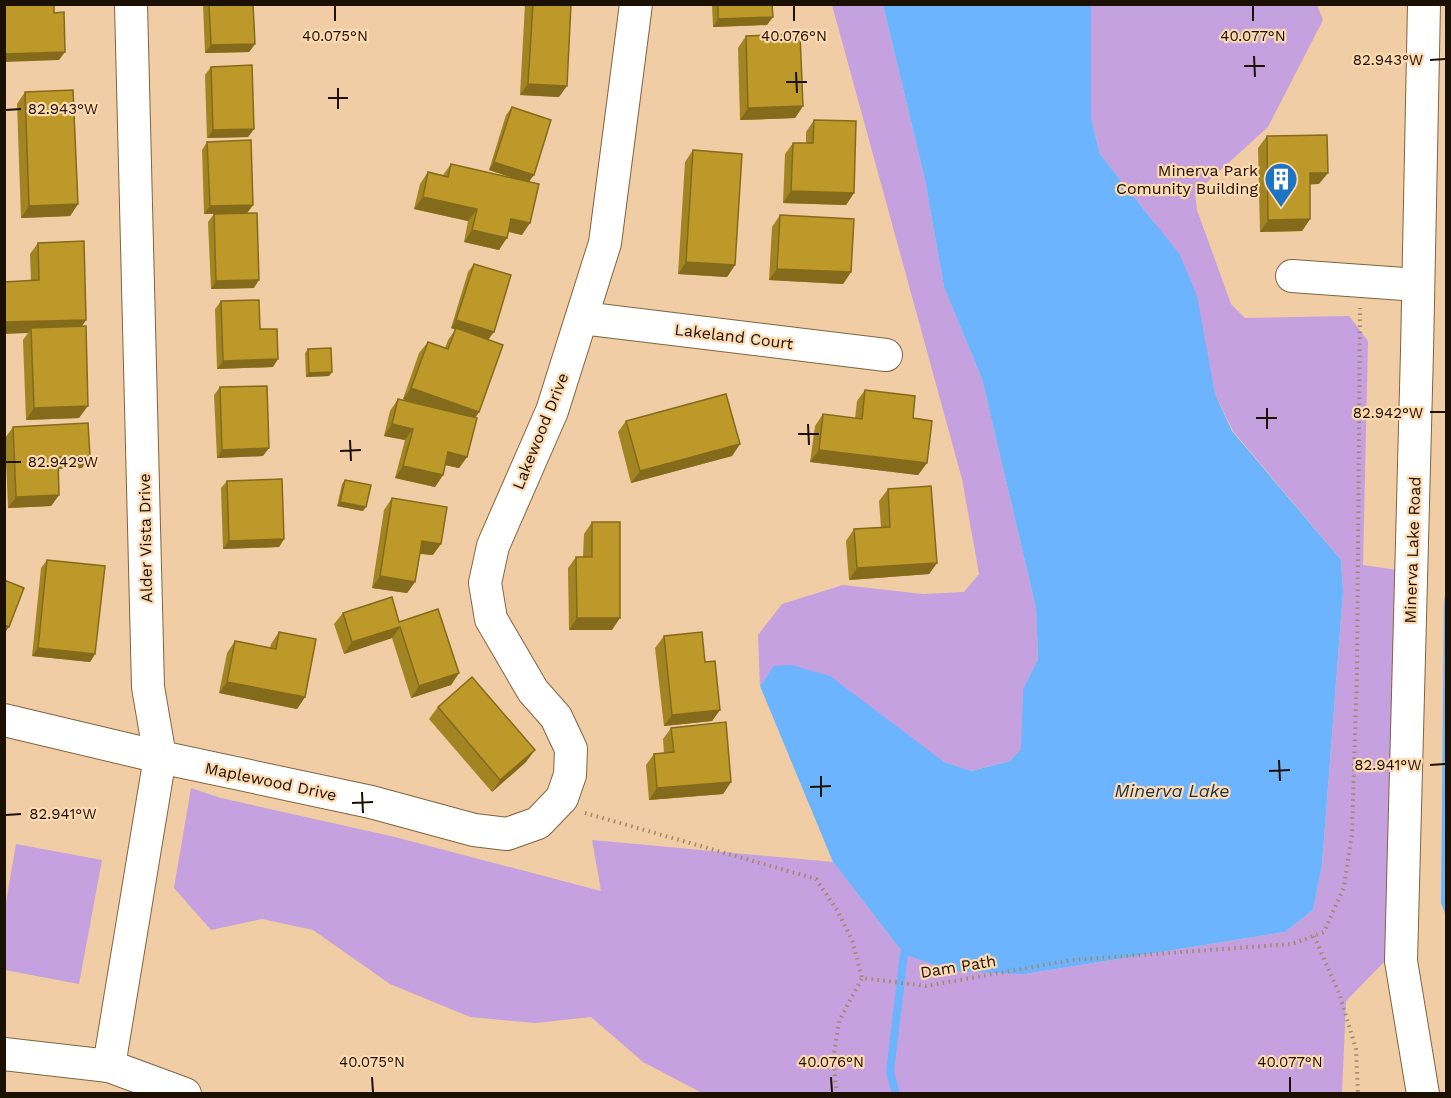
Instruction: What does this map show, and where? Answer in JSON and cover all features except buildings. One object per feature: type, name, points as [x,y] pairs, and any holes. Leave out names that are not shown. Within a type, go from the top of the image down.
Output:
[{"type":"street","name":"Alder Vista Drive","points":[[109,1066],[160,758],[148,687],[131,4]]},
{"type":"street","name":"Lakewood Drive","points":[[560,800],[570,775],[571,750],[556,717],[533,691],[491,619],[485,583],[493,546],[552,411],[605,243],[636,4]]},
{"type":"street","name":"Minerva Lake Road","points":[[1423,1094],[1401,961],[1424,4]]},
{"type":"street","points":[[1292,276],[1418,285]]},
{"type":"street","name":"Lakeland Court","points":[[582,318],[886,355]]},
{"type":"street","name":"Maplewood Drive","points":[[4,720],[160,758],[371,802],[474,830],[507,834],[538,823],[560,800]]},
{"type":"street","points":[[4,1054],[109,1066],[185,1094]]},
{"type":"path","points":[[1358,1094],[1356,1049],[1339,993],[1314,936],[1324,932],[1344,887],[1352,833],[1360,280]]},
{"type":"path","points":[[560,800],[594,817],[816,879],[837,910],[852,940],[862,978],[839,1021],[833,1060],[837,1094]]},
{"type":"path","name":"Dam Path","points":[[862,978],[926,986],[1072,960],[1292,944],[1314,936]]},
{"type":"shaded area","points":[[832,5],[883,5],[925,180],[944,287],[982,379],[1036,608],[1038,659],[1023,689],[1022,749],[1010,761],[970,771],[944,762],[775,666],[760,686],[758,635],[782,604],[843,585],[923,594],[964,592],[979,574],[962,479]]},
{"type":"shaded area","points":[[1091,5],[1317,5],[1323,20],[1268,127],[1195,193],[1197,210],[1231,304],[1245,318],[1349,316],[1368,341],[1363,565],[1397,570],[1389,957],[1346,1001],[1342,1093],[702,1093],[643,1062],[591,1017],[535,1023],[470,1017],[390,984],[313,930],[262,919],[211,930],[174,888],[191,788],[221,798],[395,837],[601,891],[592,840],[833,862],[904,954],[1025,974],[1285,932],[1313,910],[1322,865],[1343,592],[1341,560],[1233,431],[1215,394],[1206,349],[1154,222],[1100,154],[1091,118]]},
{"type":"shaded area","points":[[16,844],[102,860],[79,984],[5,970],[5,908]]},
{"type":"water","name":"Minerva Lake","points":[[883,5],[1091,5],[1091,118],[1100,154],[1180,255],[1197,296],[1215,394],[1232,431],[1341,560],[1343,592],[1322,865],[1313,910],[1285,932],[1025,974],[951,971],[904,954],[833,862],[760,686],[774,666],[791,665],[830,676],[944,762],[971,771],[1010,761],[1021,749],[1023,689],[1038,659],[1036,608],[982,379],[944,287],[925,180]]},
{"type":"water","points":[[1446,588],[1446,916],[1441,903]]},
{"type":"waterway","points":[[896,1094],[890,1072],[904,954]]},
{"type":"place","name":"Minerva Park Comunity Building","points":[[1281,208]]}]
